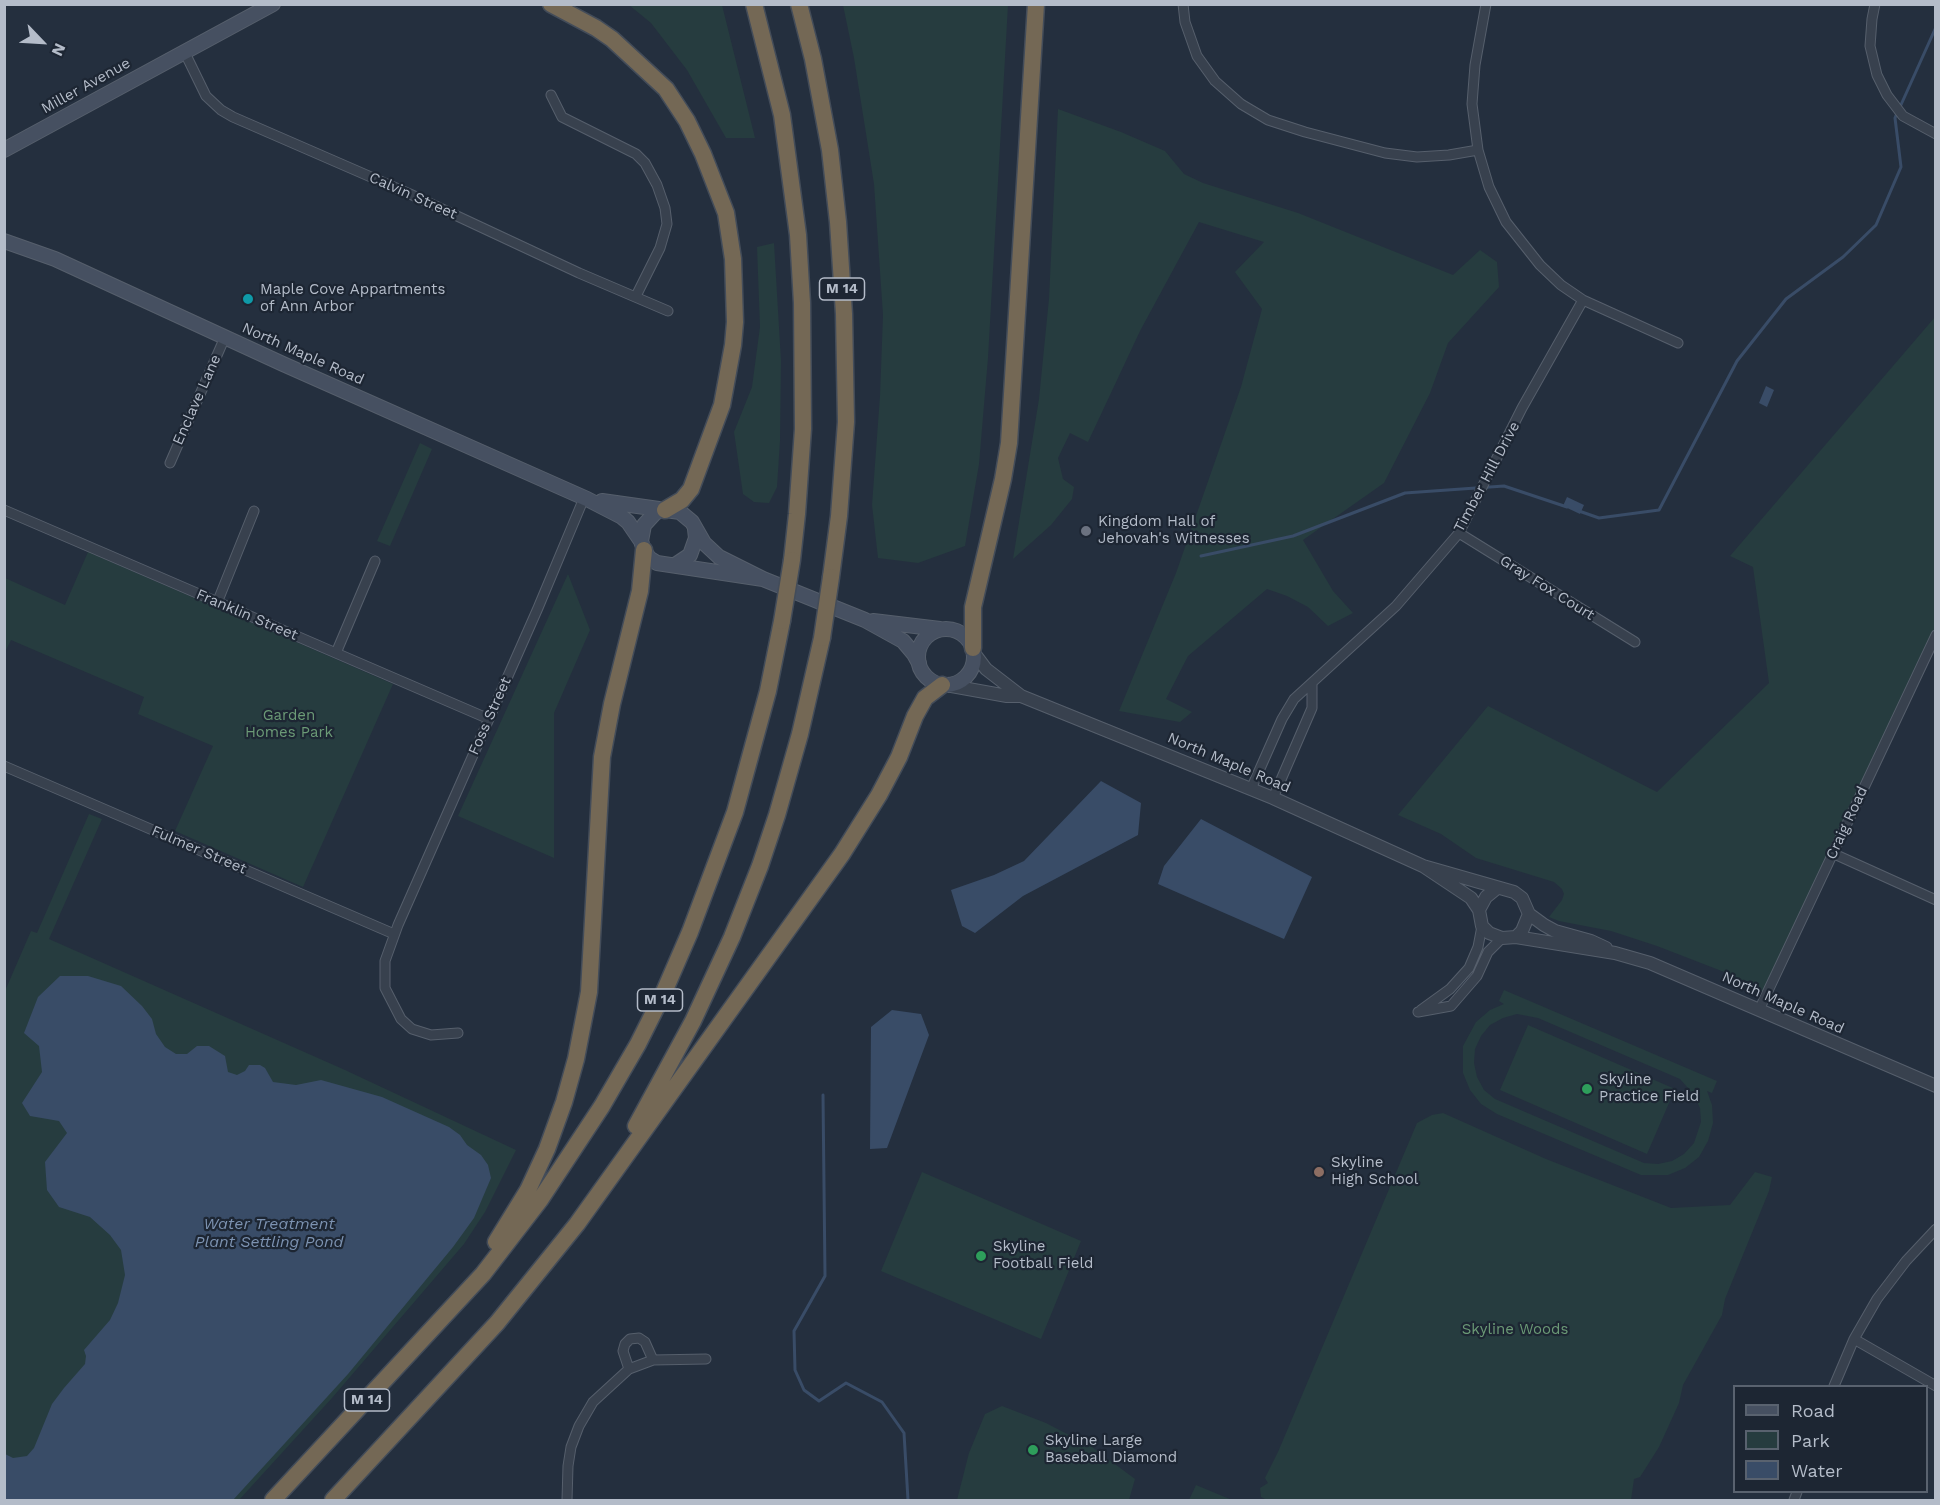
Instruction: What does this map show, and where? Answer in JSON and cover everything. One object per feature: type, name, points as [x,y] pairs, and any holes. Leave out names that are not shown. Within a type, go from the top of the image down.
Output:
[{"type":"highway","points":[[551,4],[596,28],[628,52],[666,89],[687,121],[715,181],[726,213],[733,259],[735,322],[722,405],[691,489],[682,500],[664,510]]},
{"type":"highway","name":"M 14","points":[[273,1500],[483,1274],[540,1200],[602,1106],[638,1044],[664,992],[711,880],[735,812],[768,691],[782,621],[792,560],[803,429],[802,313],[798,235],[782,114],[754,4]]},
{"type":"highway","name":"M 14","points":[[333,1500],[497,1323],[577,1224],[652,1100],[693,1021],[732,937],[777,815],[800,734],[822,638],[839,516],[846,422],[844,314],[838,222],[830,150],[813,60],[799,4]]},
{"type":"highway","points":[[973,650],[973,607],[1003,479],[1009,443],[1036,4]]},
{"type":"highway","points":[[435,1327],[489,1253],[528,1190],[547,1149],[576,1059],[589,992],[602,757],[612,704],[640,591],[642,546]]},
{"type":"highway","points":[[577,1224],[842,854],[879,795],[925,698],[944,685]]},
{"type":"main road","name":"Miller Avenue","points":[[4,150],[273,4]]},
{"type":"main road","name":"North Maple Road","points":[[4,240],[56,258],[225,337],[585,498],[622,517],[649,558],[657,563],[763,579]]},
{"type":"main road","name":"North Maple Road","points":[[585,498],[680,512],[692,522],[695,530],[710,550],[719,557],[763,579],[865,620],[903,641],[918,663]]},
{"type":"main road","points":[[642,546],[644,525],[655,513],[664,510]]},
{"type":"main road","points":[[675,565],[690,555],[695,547],[695,530]]},
{"type":"main road","name":"North Maple Road","points":[[865,620],[942,629]]},
{"type":"main road","points":[[942,629],[961,633],[968,639],[973,650],[972,669],[961,681],[944,685],[927,678],[918,663],[921,645],[933,632],[942,629]]},
{"type":"street","points":[[1183,4],[1185,22],[1197,56],[1215,81],[1241,104],[1268,120],[1385,153],[1417,157],[1478,150]]},
{"type":"street","points":[[1486,4],[1475,65],[1472,104],[1478,150],[1489,187],[1514,233],[1540,265],[1561,285],[1583,300],[1678,343]]},
{"type":"street","points":[[1875,4],[1870,46],[1876,75],[1887,95],[1903,116],[1935,134]]},
{"type":"street","name":"Calvin Street","points":[[185,53],[206,96],[221,110],[233,117],[668,311]]},
{"type":"street","points":[[551,95],[562,117],[636,154],[645,163],[657,185],[665,208],[667,224],[660,248],[636,296]]},
{"type":"street","name":"Timber Hill Drive","points":[[1251,789],[1282,719],[1294,699],[1396,606],[1459,533],[1522,408],[1583,300]]},
{"type":"street","name":"Enclave Lane","points":[[170,463],[225,337]]},
{"type":"street","name":"Foss Street","points":[[458,1033],[431,1035],[412,1029],[400,1019],[385,988],[385,961],[394,934],[585,498]]},
{"type":"street","name":"Franklin Street","points":[[4,510],[489,718]]},
{"type":"street","points":[[217,603],[254,511]]},
{"type":"street","name":"Gray Fox Court","points":[[1459,533],[1635,642]]},
{"type":"street","points":[[336,653],[375,561]]},
{"type":"street","name":"Craig Road","points":[[1759,1010],[1935,635]]},
{"type":"street","name":"North Maple Road","points":[[973,650],[986,669],[1021,696],[1273,798],[1423,866],[1497,888]]},
{"type":"street","points":[[1273,798],[1312,708],[1312,684]]},
{"type":"street","name":"North Maple Road","points":[[944,685],[1000,695],[1021,696]]},
{"type":"street","name":"Fulmer Street","points":[[4,766],[394,934]]},
{"type":"street","points":[[1832,853],[1935,900]]},
{"type":"street","name":"North Maple Road","points":[[1423,866],[1471,898],[1479,910]]},
{"type":"street","points":[[1482,926],[1489,933],[1502,939],[1516,937],[1527,922],[1529,914],[1522,898],[1514,892],[1497,888],[1486,897],[1479,910],[1482,926],[1478,947],[1469,968],[1461,979],[1418,1012],[1451,1006],[1477,976],[1488,952],[1502,939]]},
{"type":"street","name":"North Maple Road","points":[[1529,914],[1555,931],[1591,941],[1615,953]]},
{"type":"street","name":"North Maple Road","points":[[1516,937],[1615,953],[1650,963],[1935,1086]]},
{"type":"street","points":[[1834,1385],[1854,1339],[1881,1294],[1906,1261],[1935,1229]]},
{"type":"street","points":[[629,1369],[623,1351],[630,1339],[639,1338],[645,1342],[653,1360]]},
{"type":"street","points":[[1854,1339],[1935,1386]]},
{"type":"street","points":[[567,1500],[571,1448],[579,1426],[593,1402],[629,1369],[653,1360],[706,1359]]},
{"type":"green space","points":[[629,5],[722,5],[755,138],[726,138],[687,70],[651,23]]},
{"type":"green space","points":[[843,5],[1008,5],[988,358],[979,464],[965,546],[918,563],[878,558],[872,505],[883,315],[874,184]]},
{"type":"green space","points":[[1058,109],[1165,151],[1184,174],[1203,183],[1298,213],[1453,275],[1480,250],[1497,262],[1499,287],[1448,343],[1430,393],[1384,483],[1303,540],[1333,591],[1353,613],[1328,626],[1308,607],[1267,589],[1188,656],[1166,699],[1192,712],[1180,722],[1119,711],[1176,573],[1241,387],[1262,309],[1235,272],[1264,242],[1199,222],[1140,331],[1088,442],[1070,433],[1058,458],[1063,479],[1074,487],[1072,499],[1051,525],[1013,559],[1039,399],[1049,299]]},
{"type":"green space","points":[[774,243],[781,361],[780,441],[777,487],[769,503],[754,502],[743,494],[734,432],[752,387],[760,327],[757,247]]},
{"type":"green space","points":[[1935,317],[1935,637],[1766,994],[1732,975],[1657,946],[1611,931],[1549,917],[1564,894],[1554,882],[1476,858],[1441,834],[1398,815],[1488,706],[1657,792],[1769,683],[1753,567],[1730,556]]},
{"type":"green space","points":[[420,443],[432,449],[390,546],[377,541]]},
{"type":"green space","name":"Garden Homes Park","points":[[88,552],[393,684],[303,887],[175,831],[213,746],[138,714],[144,697],[11,640],[5,652],[5,578],[65,605]]},
{"type":"green space","points":[[568,574],[590,630],[554,713],[554,858],[458,816]]},
{"type":"green space","name":"Water Treatment Plant Settling Pond","points":[[89,814],[102,819],[49,939],[345,1070],[516,1150],[485,1212],[464,1244],[332,1398],[239,1500],[5,1500],[5,991],[31,931],[37,933]]},
{"type":"green space","points":[[1504,990],[1717,1081],[1712,1093],[1707,1091],[1712,1105],[1713,1123],[1708,1141],[1699,1157],[1685,1168],[1668,1175],[1641,1175],[1497,1114],[1481,1104],[1470,1090],[1463,1073],[1463,1046],[1476,1022],[1490,1010],[1504,1004],[1499,1001]],"holes":[[[1517,1014],[1538,1018],[1680,1079],[1694,1095],[1700,1108],[1701,1122],[1694,1143],[1684,1154],[1672,1161],[1658,1164],[1644,1163],[1495,1099],[1484,1090],[1477,1077],[1474,1063],[1475,1049],[1481,1036],[1490,1025],[1503,1018]]]},
{"type":"green space","name":"Skyline Practice Field","points":[[1528,1025],[1675,1089],[1647,1154],[1500,1090]]},
{"type":"green space","name":"Skyline Woods","points":[[1443,1113],[1546,1159],[1671,1208],[1730,1205],[1755,1172],[1772,1177],[1769,1191],[1725,1299],[1722,1315],[1683,1385],[1679,1403],[1659,1447],[1640,1477],[1634,1479],[1631,1500],[1267,1500],[1261,1497],[1260,1488],[1268,1483],[1265,1478],[1417,1123],[1432,1115]]},
{"type":"green space","name":"Skyline Football Field","points":[[922,1172],[1081,1241],[1041,1339],[881,1271]]},
{"type":"green space","name":"Skyline Large Baseball Diamond","points":[[1002,1406],[1046,1423],[1092,1447],[1135,1479],[1129,1500],[957,1500],[969,1453],[985,1414]]},
{"type":"green space","points":[[1196,1485],[1232,1500],[1189,1500]]},
{"type":"water","points":[[1766,386],[1774,390],[1767,407],[1759,403]]},
{"type":"water","points":[[1567,497],[1584,505],[1580,514],[1563,506]]},
{"type":"water","points":[[1101,781],[1141,803],[1138,835],[1023,896],[975,933],[962,926],[951,890],[994,875],[1024,861]]},
{"type":"water","points":[[1201,819],[1312,877],[1284,939],[1158,884],[1164,866]]},
{"type":"water","name":"Water Treatment Plant Settling Pond","points":[[60,976],[88,976],[121,986],[152,1019],[156,1034],[165,1047],[176,1054],[187,1054],[197,1046],[209,1046],[225,1056],[228,1072],[237,1075],[245,1071],[249,1065],[260,1065],[265,1068],[273,1082],[296,1085],[321,1080],[382,1097],[449,1127],[481,1155],[488,1165],[491,1178],[474,1218],[453,1247],[348,1374],[233,1500],[5,1500],[5,1454],[13,1458],[27,1456],[34,1448],[52,1404],[85,1364],[84,1350],[110,1320],[118,1303],[125,1275],[121,1250],[110,1235],[90,1217],[59,1207],[47,1190],[45,1162],[67,1133],[59,1121],[30,1116],[22,1103],[42,1072],[39,1046],[24,1033],[38,997]]},
{"type":"water","points":[[892,1010],[921,1014],[929,1035],[887,1148],[870,1149],[871,1027]]},
{"type":"waterway","points":[[1900,107],[1936,27]]},
{"type":"waterway","points":[[1579,511],[1599,518],[1659,510],[1737,361],[1786,299],[1843,257],[1876,225],[1901,167],[1895,118],[1897,113]]},
{"type":"waterway","points":[[1201,556],[1293,536],[1405,493],[1504,486],[1567,507]]},
{"type":"waterway","points":[[823,1095],[825,1276],[794,1331],[795,1370],[804,1390],[819,1401],[846,1383],[882,1402],[904,1433],[908,1500]]},
{"type":"place","name":"Maple Cove Appartments of Ann Arbor","points":[[248,299]]},
{"type":"place","name":"Kingdom Hall of Jehovah's Witnesses","points":[[1086,531]]},
{"type":"place","name":"Skyline Practice Field","points":[[1587,1089]]},
{"type":"place","name":"Skyline High School","points":[[1319,1172]]},
{"type":"place","name":"Skyline Football Field","points":[[981,1256]]},
{"type":"place","name":"Skyline Large Baseball Diamond","points":[[1033,1450]]}]
